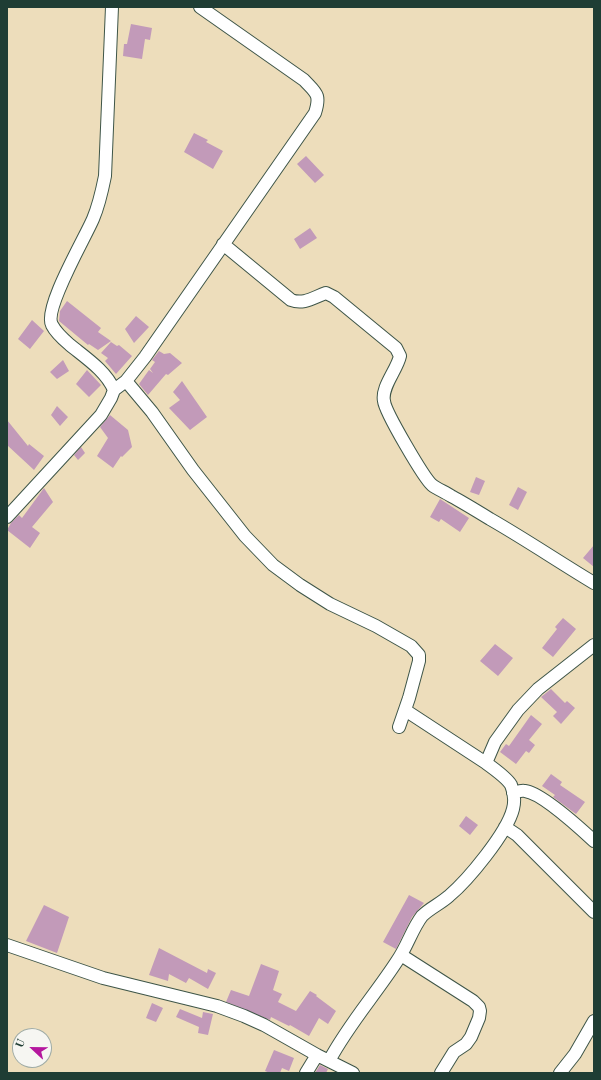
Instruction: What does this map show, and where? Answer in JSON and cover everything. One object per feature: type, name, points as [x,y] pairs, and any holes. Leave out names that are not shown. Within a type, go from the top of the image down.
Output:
[{"type":"street","points":[[112,7],[105,176],[101,200],[85,237],[54,300],[50,313],[51,324],[60,336],[100,371],[110,381],[114,390]]},
{"type":"street","points":[[7,517],[101,415],[114,390],[126,381],[145,357],[315,113],[319,102],[317,93],[304,80],[200,7]]},
{"type":"street","points":[[223,244],[291,300],[304,302],[326,294],[334,297],[396,348],[400,356],[398,366],[384,393],[384,402],[391,419],[420,469],[432,485],[528,540],[571,569],[594,582]]},
{"type":"street","points":[[126,381],[152,412],[193,470],[245,536],[273,565],[300,585],[330,604],[376,626],[416,650],[419,654],[419,661],[399,727]]},
{"type":"street","points":[[486,763],[495,742],[518,710],[538,689],[594,645]]},
{"type":"street","points":[[329,1061],[339,1042],[402,955],[421,918],[429,910],[448,897],[510,830],[516,792],[510,784],[486,763],[405,710]]},
{"type":"street","points":[[516,792],[530,792],[553,806],[594,841]]},
{"type":"street","points":[[510,830],[594,912]]},
{"type":"street","points":[[7,945],[103,978],[217,1006],[264,1025],[317,1055],[353,1073]]},
{"type":"street","points":[[402,955],[473,1001],[480,1011],[480,1018],[471,1037],[466,1044],[454,1052],[441,1073]]},
{"type":"street","points":[[560,1073],[575,1054],[594,1021]]},
{"type":"street","points":[[306,1073],[317,1055]]},
{"type":"building","points":[[131,24],[152,28],[150,40],[145,39],[142,59],[123,56],[124,44],[127,44]]},
{"type":"building","points":[[194,133],[208,140],[206,142],[223,151],[213,169],[184,152]]},
{"type":"building","points":[[306,156],[324,175],[315,183],[297,164]]},
{"type":"building","points":[[310,228],[317,238],[300,249],[294,239]]},
{"type":"building","points":[[67,301],[101,328],[98,332],[111,341],[98,350],[89,344],[88,345],[59,321],[60,311]]},
{"type":"building","points":[[136,316],[149,327],[134,343],[125,329]]},
{"type":"building","points":[[32,320],[44,331],[30,349],[18,339]]},
{"type":"building","points":[[111,342],[117,346],[119,345],[132,356],[116,374],[105,361],[108,358],[101,353]]},
{"type":"building","points":[[159,351],[164,354],[170,353],[182,363],[168,375],[166,374],[148,395],[139,384],[149,370],[153,373],[150,369],[155,362],[152,360]]},
{"type":"building","points":[[63,360],[69,371],[57,379],[50,372]]},
{"type":"building","points":[[87,370],[101,385],[89,397],[76,384]]},
{"type":"building","points":[[182,381],[207,417],[190,430],[169,408],[180,400],[173,392]]},
{"type":"building","points":[[57,406],[68,417],[60,426],[51,415]]},
{"type":"building","points":[[110,415],[128,430],[132,447],[122,457],[121,456],[113,468],[97,456],[108,438],[100,427]]},
{"type":"building","points":[[7,420],[28,446],[29,444],[44,456],[34,470],[7,445]]},
{"type":"building","points":[[81,447],[85,453],[78,460],[74,455]]},
{"type":"building","points":[[476,477],[485,481],[479,495],[470,492]]},
{"type":"building","points":[[518,487],[527,492],[518,510],[509,505]]},
{"type":"building","points":[[44,488],[53,502],[32,527],[40,533],[30,548],[7,530],[11,523],[19,515],[22,518]]},
{"type":"building","points":[[440,499],[469,518],[460,532],[441,519],[439,522],[430,517]]},
{"type":"building","points":[[594,545],[594,567],[583,558]]},
{"type":"building","points":[[563,618],[576,629],[553,657],[542,648],[557,629],[555,627]]},
{"type":"building","points":[[495,644],[513,658],[498,676],[480,661]]},
{"type":"building","points":[[551,689],[565,703],[567,701],[575,708],[561,724],[553,716],[557,712],[541,697]]},
{"type":"building","points":[[531,715],[542,724],[529,740],[535,745],[529,753],[526,751],[516,764],[500,752],[506,744],[509,746]]},
{"type":"building","points":[[551,774],[562,782],[560,785],[585,802],[576,814],[553,797],[555,795],[542,786]]},
{"type":"building","points":[[466,816],[478,825],[470,835],[459,826]]},
{"type":"building","points":[[409,895],[424,903],[412,917],[396,949],[383,942]]},
{"type":"building","points":[[44,905],[69,917],[57,953],[26,941]]},
{"type":"building","points":[[159,948],[207,973],[208,969],[216,973],[208,989],[189,978],[186,983],[169,974],[168,981],[149,975]]},
{"type":"building","points":[[261,964],[279,971],[273,990],[282,994],[278,1002],[296,1011],[310,991],[336,1011],[328,1024],[319,1018],[309,1036],[290,1025],[289,1026],[271,1017],[270,1020],[226,1002],[231,990],[249,996]]},
{"type":"building","points":[[152,1003],[163,1008],[156,1022],[146,1018]]},
{"type":"building","points":[[180,1009],[202,1018],[203,1012],[213,1014],[208,1035],[198,1033],[199,1027],[176,1017]]},
{"type":"building","points":[[274,1050],[294,1058],[289,1071],[282,1068],[280,1073],[270,1073],[265,1071]]},
{"type":"building","points":[[320,1065],[328,1069],[326,1073],[315,1073]]}]
